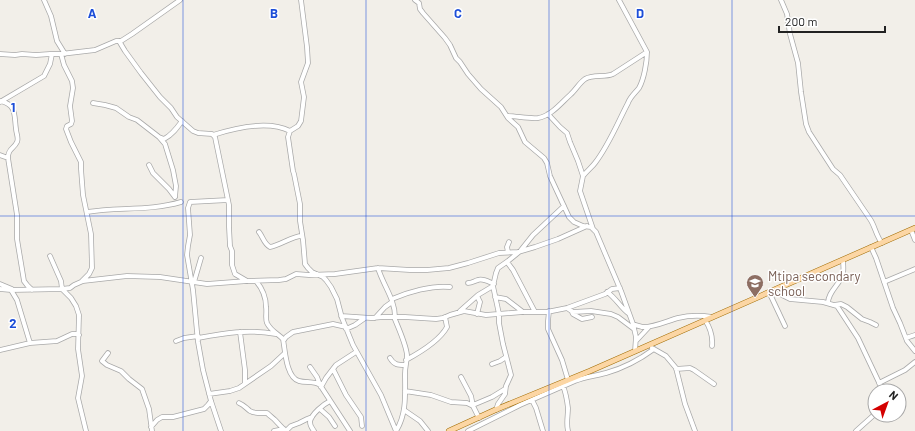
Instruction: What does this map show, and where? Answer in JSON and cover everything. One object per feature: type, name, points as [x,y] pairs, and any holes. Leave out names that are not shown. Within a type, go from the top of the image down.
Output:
[{"type":"main road","points":[[449,431],[913,229]]},
{"type":"street","points":[[44,0],[51,16],[63,54],[64,65],[73,85],[70,106],[72,121],[69,126],[66,126],[66,129],[81,162],[83,195],[91,234],[92,268],[89,274],[81,282]]},
{"type":"street","points":[[0,54],[63,54],[94,50],[116,41],[121,41],[180,0]]},
{"type":"street","points":[[301,0],[308,63],[301,82],[304,97],[301,121],[298,126],[290,131],[288,137],[290,157],[300,204],[300,221],[306,264],[308,268],[326,280],[331,286],[341,310],[351,316]]},
{"type":"street","points":[[415,0],[419,3],[422,13],[445,38],[456,58],[468,74],[481,89],[501,107],[507,116],[518,127],[525,142],[544,158],[547,163],[550,176],[569,217],[574,222],[593,228]]},
{"type":"street","points":[[583,176],[599,157],[613,133],[628,101],[642,82],[647,52],[619,0]]},
{"type":"street","points":[[781,0],[787,14],[790,34],[798,63],[806,124],[809,132],[873,223],[877,236],[882,243]]},
{"type":"street","points":[[119,41],[126,53],[177,117],[187,127],[195,132],[213,135],[242,128],[264,126],[275,126],[290,131]]},
{"type":"street","points":[[507,116],[538,118],[548,114],[586,79],[592,76],[610,76],[647,52]]},
{"type":"street","points":[[1,101],[44,76],[50,64],[52,54]]},
{"type":"street","points":[[1,101],[9,104],[13,110],[18,137],[16,143],[10,150],[8,158],[17,215],[20,258],[24,280],[32,290]]},
{"type":"street","points":[[93,103],[116,108],[160,137],[165,144],[173,170],[176,186],[174,197]]},
{"type":"street","points":[[548,114],[567,133],[578,161],[583,176],[580,195],[620,288],[636,337],[635,351]]},
{"type":"street","points":[[160,137],[164,139],[182,121]]},
{"type":"street","points":[[213,135],[216,140],[229,205],[232,265],[235,274],[247,281]]},
{"type":"street","points":[[0,155],[8,158]]},
{"type":"street","points":[[149,165],[153,173],[169,189],[174,197],[181,202]]},
{"type":"street","points":[[87,212],[97,210],[151,208],[181,202],[189,203],[194,201],[228,200]]},
{"type":"street","points":[[189,203],[190,237],[187,251],[198,337],[203,370],[221,431]]},
{"type":"street","points":[[496,410],[505,394],[505,389],[510,375],[493,285],[497,270],[520,251],[533,235],[564,206]]},
{"type":"street","points":[[0,289],[62,289],[70,288],[81,282],[101,278],[127,276],[160,277],[207,284],[283,279],[296,274],[335,274],[378,268],[427,270],[449,268],[499,253],[520,251],[547,243],[587,226]]},
{"type":"street","points":[[913,229],[915,240]]},
{"type":"street","points":[[259,232],[264,241],[270,247],[302,236]]},
{"type":"street","points":[[508,252],[507,247],[509,242]]},
{"type":"street","points":[[871,247],[893,308],[909,344],[915,351]]},
{"type":"street","points":[[50,256],[61,281],[62,289],[71,298],[78,311],[78,349],[82,376],[78,398],[86,431]]},
{"type":"street","points":[[192,282],[201,258]]},
{"type":"street","points":[[828,303],[830,295],[844,273],[843,260]]},
{"type":"street","points":[[507,262],[513,270],[535,312]]},
{"type":"street","points":[[378,268],[392,300],[394,317],[407,355],[404,410],[399,427],[396,431]]},
{"type":"street","points":[[884,282],[892,280],[915,269]]},
{"type":"street","points":[[468,283],[473,283],[480,279],[493,285]]},
{"type":"street","points":[[256,281],[260,285],[265,298],[267,322],[270,327],[284,340],[285,353],[292,375],[296,380],[315,383],[321,386]]},
{"type":"street","points":[[0,284],[12,290],[17,300],[30,343]]},
{"type":"street","points":[[460,312],[477,296],[493,285]]},
{"type":"street","points":[[375,318],[392,300],[403,294],[441,287],[450,287]]},
{"type":"street","points":[[781,287],[780,290],[782,295],[790,299],[828,303],[837,306],[858,338],[880,383],[905,370],[915,362]]},
{"type":"street","points":[[335,325],[341,317],[351,316],[365,318],[405,317],[436,319],[464,311],[486,315],[549,311],[567,308],[605,294],[612,289],[620,288]]},
{"type":"street","points":[[607,292],[615,298],[622,308],[628,313]]},
{"type":"street","points":[[769,292],[785,326]]},
{"type":"street","points":[[477,296],[480,302],[477,314]]},
{"type":"street","points":[[496,297],[506,300],[523,312]]},
{"type":"street","points":[[338,303],[341,317],[356,352],[380,395],[396,431]]},
{"type":"street","points":[[834,305],[841,304],[862,319],[876,325]]},
{"type":"street","points":[[567,308],[572,311],[573,314],[582,319],[592,317]]},
{"type":"street","points":[[549,311],[548,329],[562,360],[568,380]]},
{"type":"street","points":[[572,311],[591,311],[611,314],[618,317],[634,330]]},
{"type":"street","points":[[632,324],[641,327],[649,327],[688,316],[698,315],[713,317]]},
{"type":"street","points":[[390,358],[396,365],[406,362],[434,342],[442,335],[447,327],[446,317]]},
{"type":"street","points":[[284,340],[293,332],[335,325],[346,328],[356,325],[365,318]]},
{"type":"street","points":[[705,320],[712,332],[712,346]]},
{"type":"street","points":[[636,341],[649,327]]},
{"type":"street","points":[[176,341],[184,338],[229,332],[257,331],[278,334]]},
{"type":"street","points":[[240,332],[243,348],[245,383]]},
{"type":"street","points":[[0,350],[30,343],[57,341],[72,334],[79,335]]},
{"type":"street","points":[[906,338],[915,335]]},
{"type":"street","points":[[646,346],[666,356],[672,362],[676,369],[685,404],[695,431]]},
{"type":"street","points":[[468,431],[563,386],[583,378],[625,367],[641,359],[654,349]]},
{"type":"street","points":[[321,386],[336,365],[356,352]]},
{"type":"street","points":[[108,353],[102,361],[107,365],[121,371],[142,389],[149,409],[151,429]]},
{"type":"street","points":[[209,394],[235,390],[271,366],[285,353]]},
{"type":"street","points":[[492,364],[506,357]]},
{"type":"street","points":[[310,367],[350,431]]},
{"type":"street","points":[[676,369],[690,368],[714,384]]},
{"type":"street","points":[[333,370],[346,395],[361,417],[362,426]]},
{"type":"street","points":[[461,377],[469,390],[473,405],[479,418]]},
{"type":"street","points":[[563,386],[566,393],[568,408],[568,431]]},
{"type":"street","points":[[405,391],[431,395],[451,402],[468,403],[473,405],[492,397],[505,389]]},
{"type":"street","points":[[532,400],[543,431]]},
{"type":"street","points":[[151,429],[157,420],[162,417],[173,417],[204,409],[211,401]]},
{"type":"street","points":[[314,431],[310,423],[312,417],[330,401]]},
{"type":"street","points":[[239,403],[251,411],[267,413],[285,430]]},
{"type":"street","points":[[320,409],[329,417],[335,426]]},
{"type":"street","points":[[404,410],[420,421],[428,431]]},
{"type":"street","points":[[274,431],[285,430],[307,418],[312,417]]},
{"type":"street","points":[[856,431],[867,421]]},
{"type":"place","name":"Mtipa secondary school","points":[[755,298]]}]
